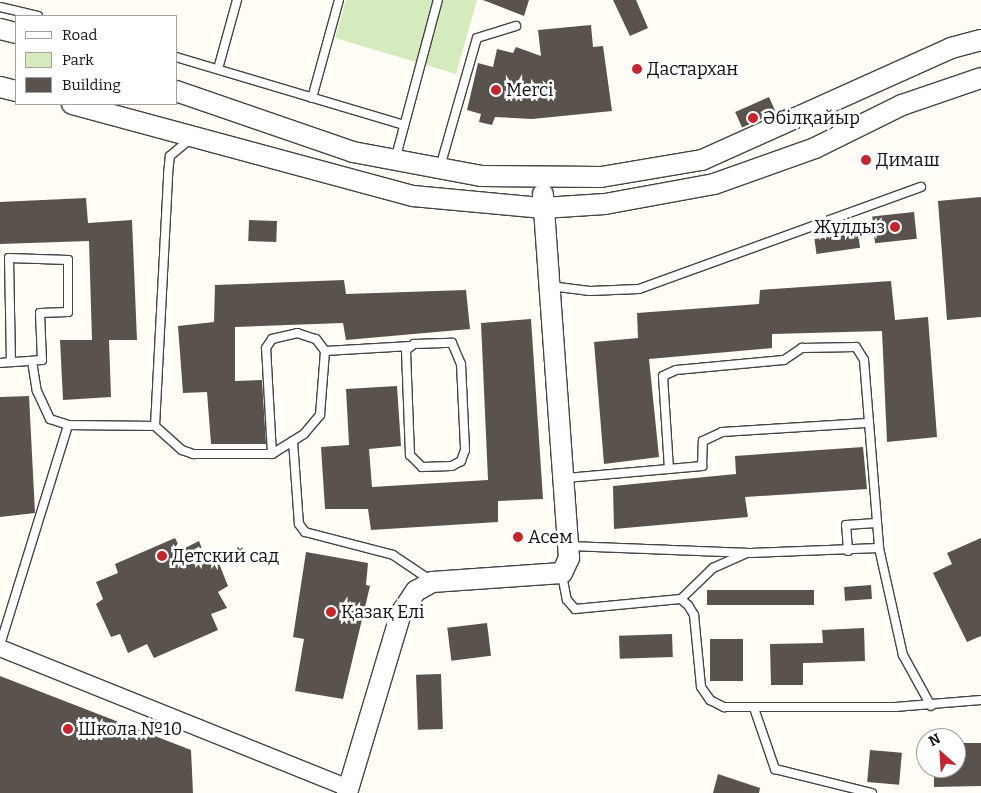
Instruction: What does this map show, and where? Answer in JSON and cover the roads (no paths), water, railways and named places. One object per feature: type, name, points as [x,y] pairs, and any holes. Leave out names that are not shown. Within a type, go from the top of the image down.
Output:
[{"type":"street","points":[[0,29],[15,33]]},
{"type":"street","points":[[178,92],[353,152],[440,168],[543,180],[601,177],[702,160],[951,48],[981,40]]},
{"type":"street","points":[[76,105],[413,196],[543,208],[605,204],[714,184],[815,148],[902,106],[981,78]]},
{"type":"street","points":[[0,87],[15,91]]},
{"type":"street","points":[[0,646],[348,791],[400,613],[416,591],[432,582],[562,573],[569,546],[566,478],[548,286],[543,180]]},
{"type":"lane","points":[[2,0],[0,6],[34,15]]},
{"type":"lane","points":[[218,69],[237,0]]},
{"type":"lane","points":[[312,98],[339,0]]},
{"type":"lane","points":[[395,160],[438,0]]},
{"type":"lane","points":[[440,168],[477,38],[516,26]]},
{"type":"lane","points":[[178,58],[404,125]]},
{"type":"lane","points":[[155,426],[168,174],[177,146],[195,137]]},
{"type":"lane","points":[[548,286],[590,291],[639,289],[921,187]]},
{"type":"lane","points":[[0,363],[42,360],[40,312],[68,312],[68,260],[9,258],[11,362]]},
{"type":"lane","points":[[32,361],[43,410],[50,420],[68,425],[155,426],[182,450],[193,454],[272,454],[293,441],[320,415],[326,351],[316,338],[297,333],[272,339],[266,348],[272,454]]},
{"type":"lane","points":[[326,351],[411,346],[442,342],[452,343],[459,352],[466,441],[461,460],[452,466],[422,467],[410,455],[404,362],[411,346]]},
{"type":"lane","points":[[669,469],[662,382],[670,371],[784,360],[802,348],[856,347],[864,360],[866,423],[879,548],[903,655],[931,706]]},
{"type":"lane","points":[[566,478],[702,466],[703,441],[722,432],[866,423]]},
{"type":"lane","points":[[0,646],[68,425]]},
{"type":"lane","points":[[293,441],[299,524],[305,532],[393,555],[432,582]]},
{"type":"lane","points":[[848,551],[846,525],[876,523]]},
{"type":"lane","points":[[569,546],[750,553],[848,551],[879,548]]},
{"type":"lane","points":[[562,573],[567,600],[575,609],[681,599],[714,568],[750,553]]},
{"type":"lane","points":[[681,599],[694,615],[696,666],[704,694],[724,707],[754,708],[821,704],[931,706],[981,700]]},
{"type":"lane","points":[[754,708],[774,769],[872,793]]},
{"type":"place","name":"Дастархан","points":[[637,69]]},
{"type":"place","name":"Merci","points":[[496,90]]},
{"type":"place","name":"Әбілқайыр","points":[[753,118]]},
{"type":"place","name":"Димаш","points":[[866,160]]},
{"type":"place","name":"Жұлдыз","points":[[895,227]]},
{"type":"place","name":"Асем","points":[[518,537]]},
{"type":"place","name":"Детский сад","points":[[162,556]]},
{"type":"place","name":"Қазақ Елі","points":[[331,612]]},
{"type":"place","name":"Школа №10","points":[[68,729]]}]
